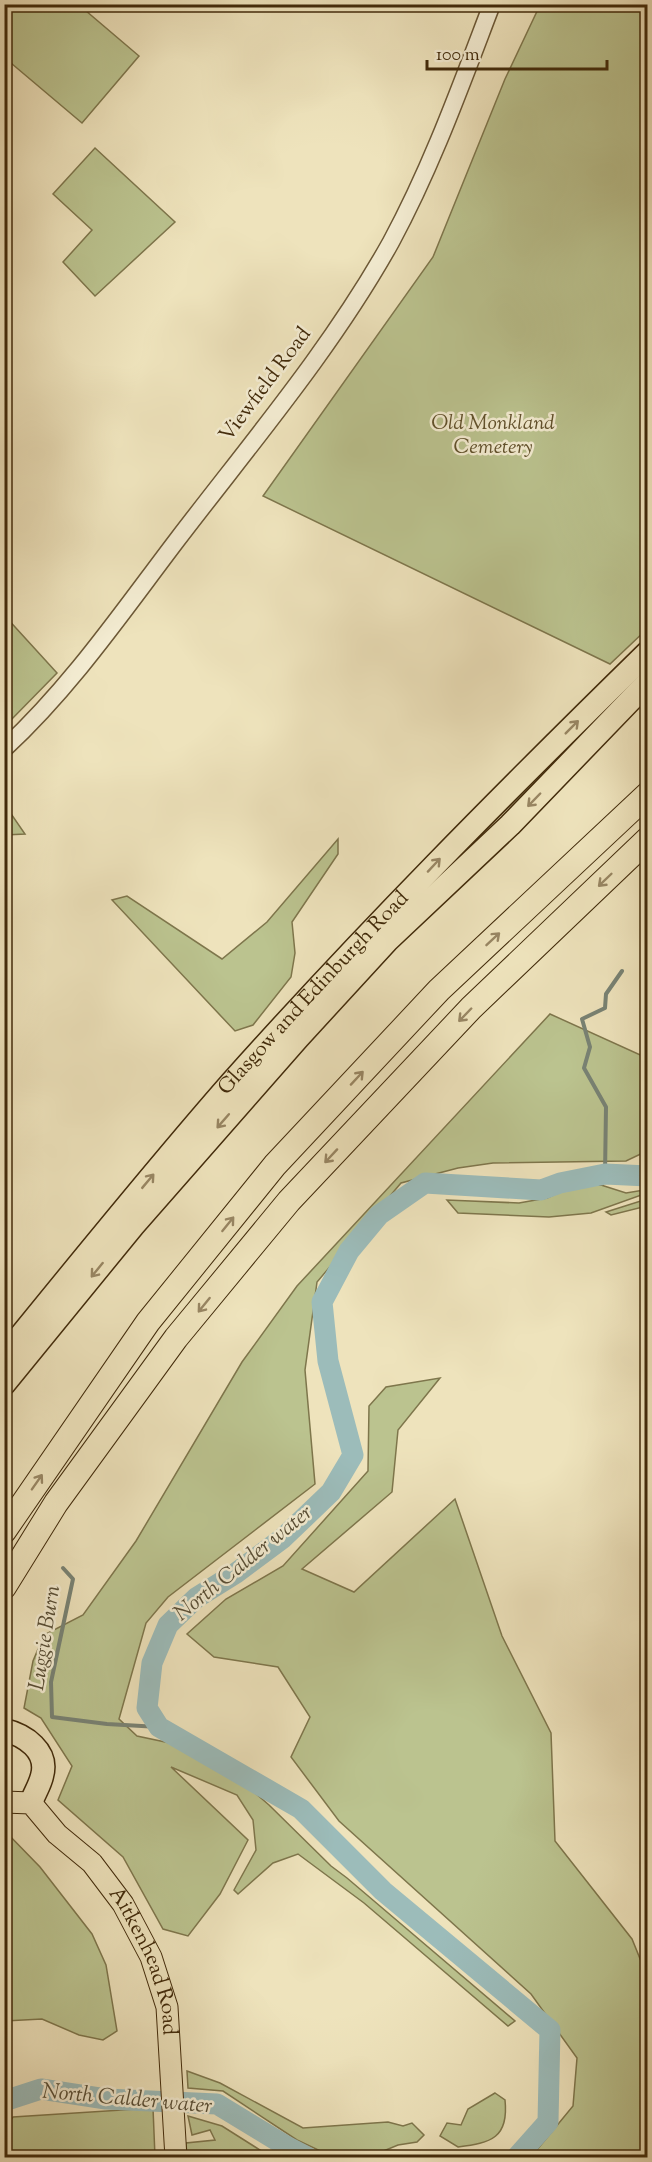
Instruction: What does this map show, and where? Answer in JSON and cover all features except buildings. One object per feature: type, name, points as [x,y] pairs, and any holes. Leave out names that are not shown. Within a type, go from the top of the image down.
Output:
[{"type":"highway","name":"Glasgow and Edinburgh Road","points":[[4,1356],[123,1210],[232,1083],[323,983],[486,811],[648,652]]},
{"type":"highway","name":"Glasgow and Edinburgh Road","points":[[4,1384],[133,1226],[306,1029],[387,941],[510,825],[648,682]]},
{"type":"highway","points":[[4,1530],[148,1322],[275,1165],[439,990],[648,794]]},
{"type":"highway","points":[[4,1587],[56,1503],[176,1338],[289,1201],[471,1008],[648,839]]},
{"type":"highway","points":[[4,1348],[123,1210]]},
{"type":"highway","points":[[4,1730],[17,1733],[32,1742],[44,1765],[31,1803]]},
{"type":"main road","points":[[4,1802],[31,1803]]},
{"type":"main road","name":"Aitkenhead Road","points":[[31,1803],[57,1834],[92,1863],[123,1904],[151,1957],[167,2007],[176,2157]]},
{"type":"street","name":"Viewfield Road","points":[[4,749],[45,708],[80,667],[340,322],[370,278],[417,193],[492,4]]},
{"type":"green space","points":[[5,4],[79,5],[139,56],[82,123],[5,58]]},
{"type":"green space","name":"Old Monkland Cemetery","points":[[540,5],[647,5],[647,629],[610,664],[263,496],[433,257],[505,79]]},
{"type":"green space","points":[[95,148],[175,222],[95,296],[63,262],[92,230],[53,194]]},
{"type":"green space","points":[[5,616],[57,673],[8,723],[4,720]]},
{"type":"green space","points":[[5,805],[25,834],[5,835]]},
{"type":"green space","points":[[338,839],[338,854],[292,922],[295,953],[291,977],[253,1025],[235,1031],[112,900],[127,896],[222,959],[267,922]]},
{"type":"green space","points":[[550,1014],[647,1058],[647,1151],[626,1161],[493,1163],[458,1168],[401,1183],[317,1282],[305,1370],[315,1484],[168,1597],[146,1623],[119,1719],[137,1736],[184,1746],[240,1780],[331,1866],[515,2021],[508,2026],[364,1903],[298,1854],[273,1863],[238,1894],[234,1890],[256,1850],[253,1820],[237,1795],[171,1767],[248,1840],[220,1894],[188,1936],[163,1929],[123,1857],[58,1800],[72,1766],[41,1718],[24,1708],[33,1661],[44,1635],[83,1615],[136,1541],[242,1362],[297,1286]]},
{"type":"green space","points":[[601,1185],[626,1193],[644,1190],[647,1193],[591,1213],[549,1217],[458,1213],[447,1200],[519,1203],[547,1198],[573,1186]]},
{"type":"green space","points":[[647,1199],[647,1206],[611,1215],[606,1212]]},
{"type":"green space","points":[[440,1378],[398,1430],[392,1492],[302,1569],[354,1592],[455,1499],[502,1636],[551,1733],[555,1841],[632,1939],[647,1976],[647,2157],[531,2157],[573,2106],[577,2058],[531,1994],[339,1821],[291,1757],[310,1717],[278,1667],[214,1657],[187,1634],[226,1599],[283,1566],[368,1471],[369,1406],[386,1387]]},
{"type":"green space","points":[[5,1831],[40,1867],[92,1934],[106,1965],[117,2031],[103,2040],[79,2035],[42,2019],[5,2021]]},
{"type":"green space","points":[[187,2071],[220,2083],[303,2128],[388,2122],[403,2126],[412,2123],[424,2135],[417,2142],[398,2145],[369,2157],[333,2157],[297,2140],[223,2091],[188,2088]]},
{"type":"green space","points":[[495,2093],[505,2100],[505,2113],[501,2131],[495,2136],[480,2143],[458,2147],[440,2136],[447,2123],[461,2125],[468,2109]]},
{"type":"green space","points":[[153,2108],[155,2157],[5,2157],[5,2129],[13,2117]]},
{"type":"green space","points":[[188,2116],[222,2126],[271,2157],[187,2157],[186,2143],[215,2140],[210,2130],[192,2135]]},
{"type":"waterway","points":[[605,1174],[606,1107],[584,1068],[590,1047],[582,1019],[605,1008],[606,994],[622,971]]},
{"type":"waterway","name":"North Calder water","points":[[516,2158],[548,2122],[550,2030],[383,1891],[301,1809],[159,1727],[147,1708],[152,1663],[168,1625],[196,1598],[236,1573],[283,1538],[331,1492],[353,1455],[328,1361],[322,1302],[349,1251],[379,1215],[425,1183],[541,1190],[560,1183],[605,1174],[648,1176]]},
{"type":"waterway","name":"Luggie Burn","points":[[63,1568],[73,1579],[51,1682],[52,1717],[107,1724],[159,1727]]},
{"type":"waterway","name":"North Calder water","points":[[4,2101],[41,2089],[106,2099],[217,2104],[309,2158]]}]
